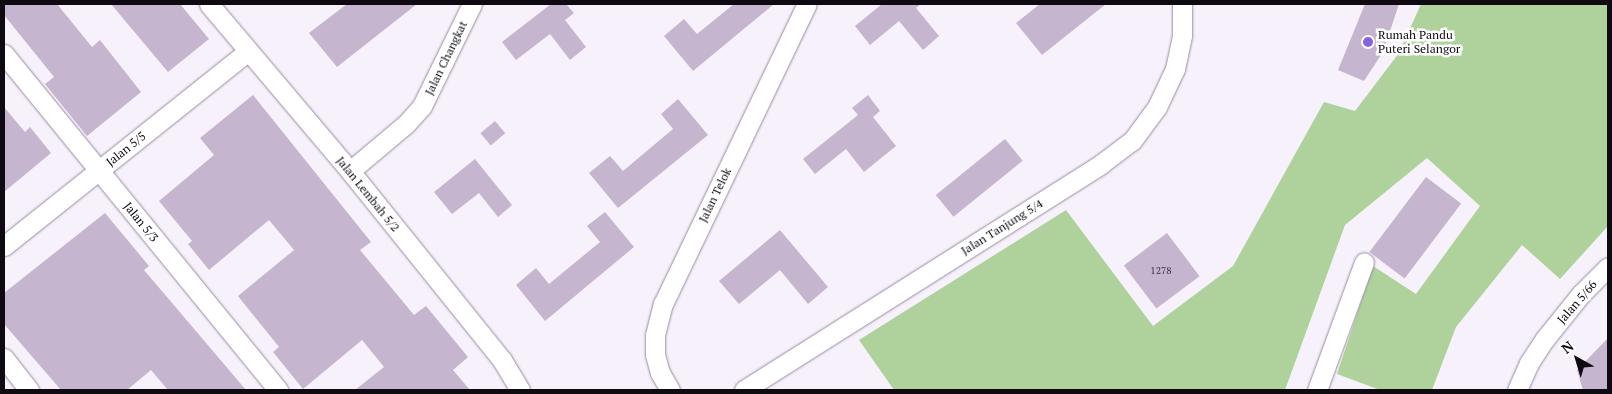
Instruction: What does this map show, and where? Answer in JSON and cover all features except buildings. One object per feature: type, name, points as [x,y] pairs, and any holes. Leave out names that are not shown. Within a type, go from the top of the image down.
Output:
[{"type":"street","name":"Jalan Lembah 5/2","points":[[209,4],[350,171],[502,360],[520,390]]},
{"type":"street","name":"Jalan Changkat","points":[[350,171],[400,130],[422,106],[472,4]]},
{"type":"street","name":"Jalan Telok","points":[[670,390],[660,373],[655,354],[655,335],[663,304],[807,4]]},
{"type":"street","name":"Jalan Tanjung 5/4","points":[[744,390],[1101,164],[1132,141],[1158,107],[1175,69],[1182,35],[1182,4]]},
{"type":"street","name":"Jalan 5/5","points":[[4,246],[248,51]]},
{"type":"street","name":"Jalan 5/3","points":[[4,54],[278,390]]},
{"type":"street","points":[[1316,390],[1364,262]]},
{"type":"street","name":"Jalan 5/66","points":[[1517,390],[1528,364],[1544,340],[1581,294],[1608,267]]},
{"type":"street","points":[[4,358],[29,390]]},
{"type":"green space","points":[[1421,4],[1608,4],[1608,226],[1560,279],[1522,245],[1456,327],[1432,390],[1380,390],[1337,374],[1373,266],[1416,294],[1480,206],[1427,158],[1345,225],[1285,390],[894,390],[859,340],[1066,210],[1153,326],[1233,266],[1324,102],[1355,111],[1399,53]]},
{"type":"place","name":"Rumah Pandu Puteri Selangor","points":[[1368,42]]}]
